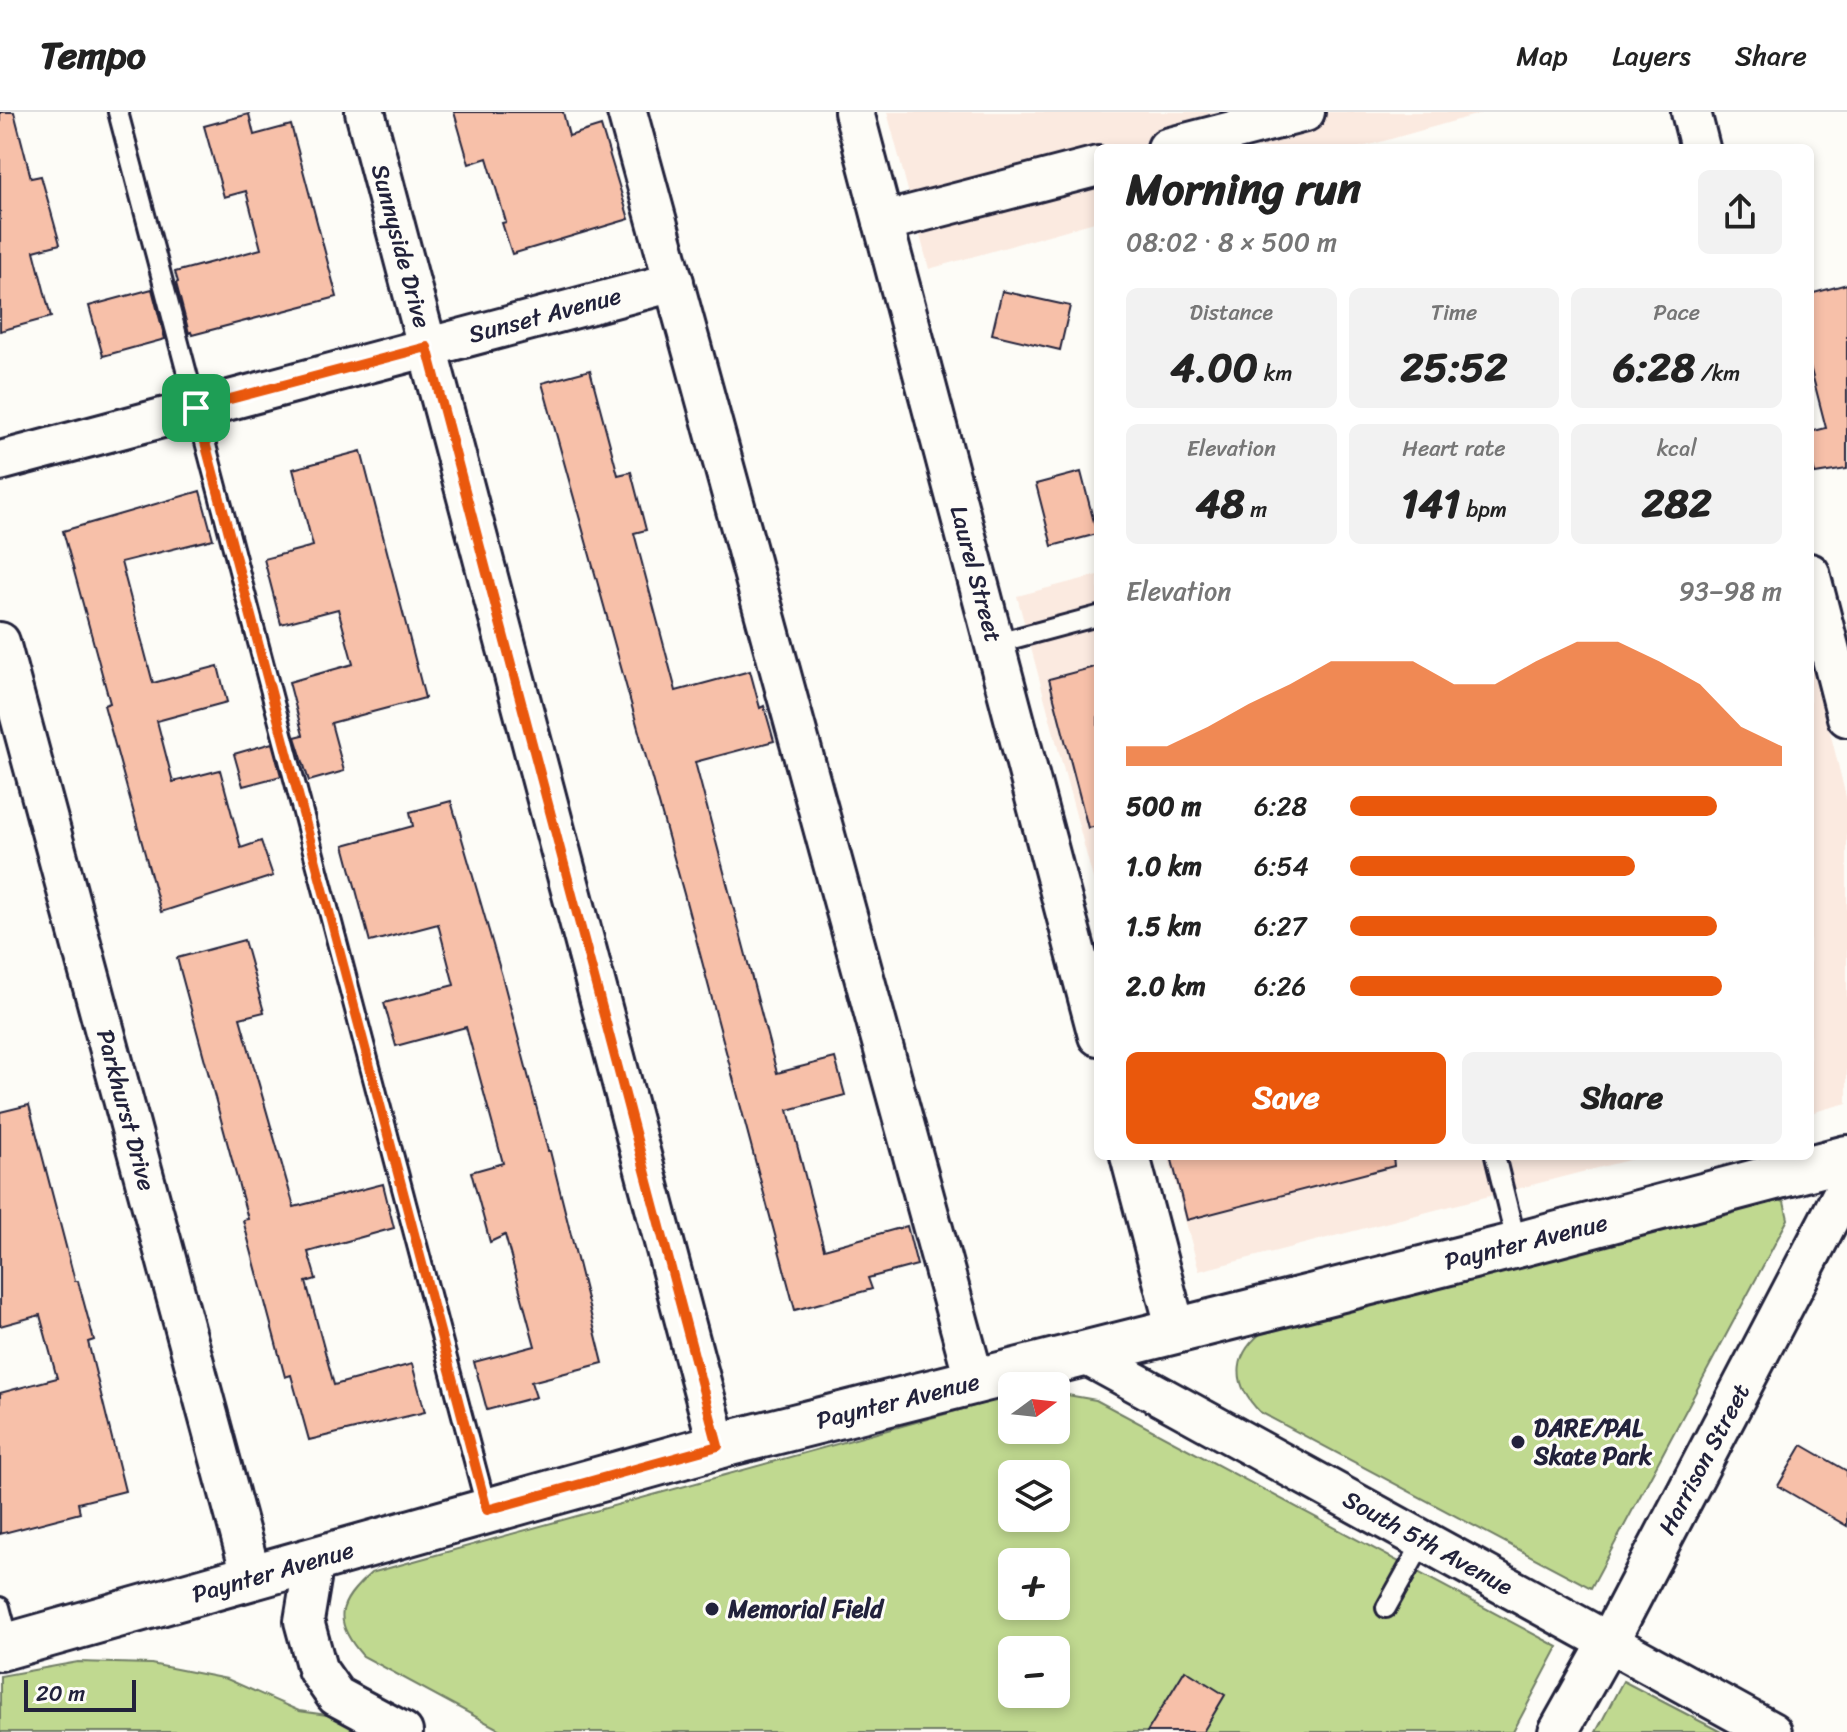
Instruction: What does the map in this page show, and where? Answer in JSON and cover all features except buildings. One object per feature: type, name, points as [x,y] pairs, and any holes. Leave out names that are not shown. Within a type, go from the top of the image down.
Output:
[{"type":"street","name":"Sunnyside Drive","points":[[365,112],[718,1446]]},
{"type":"street","points":[[627,112],[975,1382]]},
{"type":"street","name":"Laurel Street","points":[[854,112],[994,644],[1091,978],[1094,1003]]},
{"type":"street","points":[[1182,144],[1305,112]]},
{"type":"street","points":[[1691,112],[1699,144]]},
{"type":"street","points":[[883,222],[1094,167]]},
{"type":"street","name":"Sunset Avenue","points":[[0,461],[674,282]]},
{"type":"street","points":[[1814,605],[1819,644],[1847,717]]},
{"type":"street","name":"Parkhurst Drive","points":[[0,642],[252,1578]]},
{"type":"street","name":"Paynter Avenue","points":[[3,1633],[252,1578],[718,1446],[1517,1245],[1847,1158]]},
{"type":"street","points":[[1131,1160],[1176,1330]]},
{"type":"street","name":"Harrison Street","points":[[1558,1732],[1608,1643],[1847,1185]]},
{"type":"street","name":"South 5th Avenue","points":[[1084,1354],[1772,1732]]},
{"type":"street","points":[[314,1561],[304,1621],[317,1669],[336,1696],[403,1732]]},
{"type":"lane","points":[[118,112],[487,1510]]},
{"type":"lane","points":[[994,644],[1094,617]]},
{"type":"lane","points":[[1496,1160],[1517,1245]]},
{"type":"lane","points":[[1386,1608],[1424,1540]]},
{"type":"shaded area","points":[[887,112],[1486,112],[1373,144],[1094,144],[1094,222],[929,269]]},
{"type":"shaded area","points":[[1094,576],[1094,882],[1017,596]]},
{"type":"shaded area","points":[[1814,666],[1847,801],[1847,1103],[1814,1112]]},
{"type":"shaded area","points":[[1169,1160],[1629,1160],[1199,1271]]},
{"type":"green space","points":[[1777,1199],[1784,1202],[1788,1219],[1591,1588],[1260,1412],[1250,1401],[1240,1379],[1242,1357],[1256,1337],[1268,1328]]},
{"type":"green space","points":[[1070,1395],[1096,1400],[1558,1647],[1513,1732],[504,1732],[363,1656],[346,1632],[343,1613],[351,1594],[371,1573],[998,1399],[998,1444],[1070,1444]]},
{"type":"green space","points":[[78,1662],[151,1664],[227,1679],[299,1711],[334,1716],[364,1732],[0,1732],[0,1676]]},
{"type":"green space","points":[[1623,1681],[1721,1732],[1596,1732]]},
{"type":"place","name":"DARE/PAL Skate Park","points":[[1518,1442]]},
{"type":"place","name":"Memorial Field","points":[[712,1609]]},
{"type":"route","points":[[427,347],[718,1446],[487,1510],[196,408],[427,347]]}]
